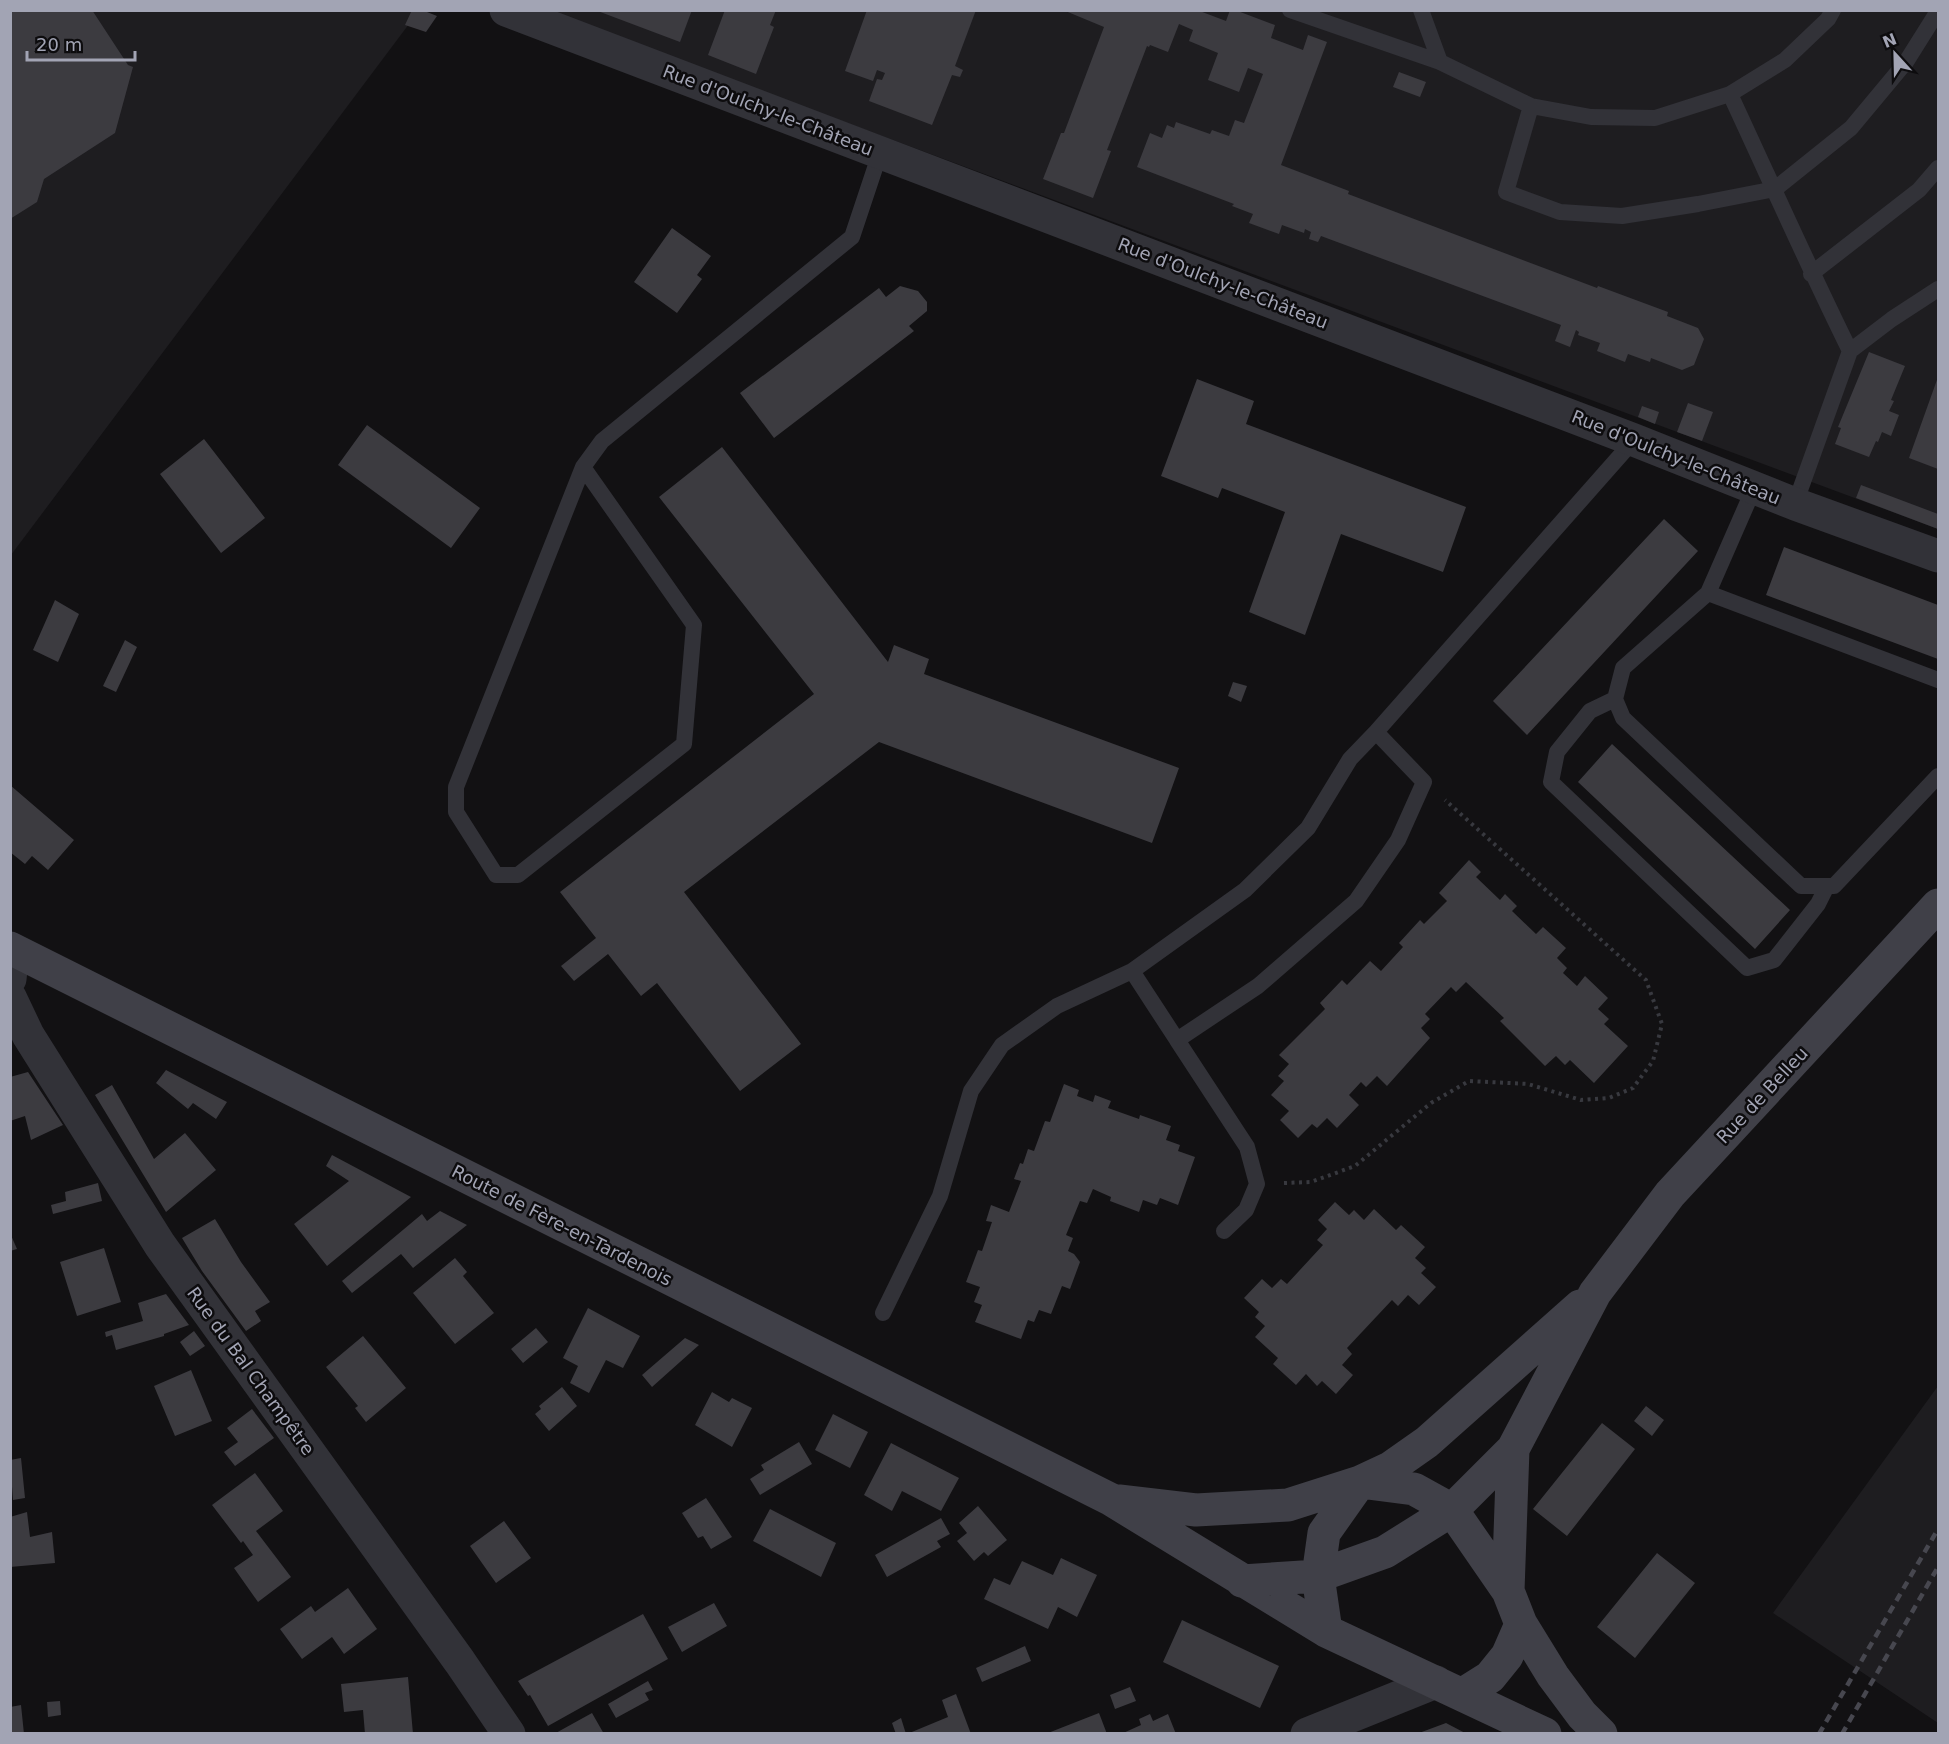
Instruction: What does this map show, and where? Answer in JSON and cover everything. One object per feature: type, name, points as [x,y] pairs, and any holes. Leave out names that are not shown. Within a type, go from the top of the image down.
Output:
[{"type":"main road","name":"Rue de Belleu","points":[[1595,1293],[1670,1194],[1938,906]]},
{"type":"main road","name":"Route de Fère-en-Tardenois","points":[[11,956],[1110,1499],[1326,1631],[1545,1734]]},
{"type":"main road","name":"Route de Fère-en-Tardenois","points":[[1508,1591],[1513,1449],[1595,1293]]},
{"type":"main road","name":"Route de Fère-en-Tardenois","points":[[1110,1499],[1196,1510],[1288,1504],[1359,1482],[1390,1467],[1427,1442],[1595,1293]]},
{"type":"main road","points":[[1242,1581],[1318,1576],[1385,1552],[1452,1510],[1513,1449]]},
{"type":"main road","name":"Route de Fère-en-Tardenois","points":[[1359,1482],[1414,1489],[1452,1510],[1508,1591],[1521,1624],[1553,1676],[1582,1715],[1601,1734]]},
{"type":"main road","name":"Route de Fère-en-Tardenois","points":[[1326,1631],[1318,1576],[1324,1533],[1359,1482]]},
{"type":"main road","points":[[1449,1688],[1490,1677],[1507,1656],[1521,1624]]},
{"type":"street","name":"Rue d'Oulchy-le-Château","points":[[506,10],[1634,440],[1795,504],[1938,556]]},
{"type":"street","name":"Rue du Bal Champêtre","points":[[10,997],[28,1035],[160,1245],[441,1635],[509,1734]]},
{"type":"street","points":[[1307,1734],[1449,1688]]},
{"type":"lane","points":[[1290,10],[1440,62],[1531,106],[1591,117],[1655,118],[1730,94],[1785,60],[1828,19],[1833,10]]},
{"type":"lane","points":[[1421,10],[1440,62]]},
{"type":"lane","points":[[1531,106],[1506,192],[1560,212],[1622,216],[1775,189],[1851,128],[1906,62],[1938,11]]},
{"type":"lane","points":[[1730,94],[1775,189],[1811,274],[1850,351]]},
{"type":"lane","points":[[583,467],[694,625],[684,744],[518,875],[496,875],[456,812],[456,787],[583,467],[602,441],[852,237],[880,153]]},
{"type":"lane","points":[[1811,274],[1919,190],[1938,168]]},
{"type":"lane","points":[[1795,504],[1850,351],[1892,319],[1938,289]]},
{"type":"lane","points":[[883,1313],[940,1196],[971,1091],[1002,1045],[1057,1006],[1132,971],[1245,890],[1308,828],[1350,759],[1634,440]]},
{"type":"lane","points":[[1754,488],[1708,593],[1623,668],[1615,699],[1623,718],[1801,886],[1834,886],[1938,776]]},
{"type":"lane","points":[[1708,593],[1938,680]]},
{"type":"lane","points":[[1615,699],[1590,711],[1557,752],[1551,782],[1747,968],[1774,960],[1818,904],[1827,886]]},
{"type":"lane","points":[[1177,1040],[1258,986],[1356,901],[1398,840],[1424,782],[1376,732]]},
{"type":"lane","points":[[1132,971],[1247,1147],[1257,1184],[1246,1210],[1224,1231]]},
{"type":"path","points":[[1257,1184],[1311,1182],[1355,1166],[1431,1103],[1469,1081],[1528,1084],[1581,1100],[1609,1098],[1633,1088],[1653,1061],[1662,1024],[1646,980],[1424,782]]},
{"type":"shaded area","points":[[415,10],[418,12],[11,555],[11,11]]},
{"type":"shaded area","points":[[542,11],[1938,11],[1938,529],[796,104]]},
{"type":"shaded area","points":[[1938,1386],[1938,1723],[1773,1613]]},
{"type":"building","points":[[10,10],[92,10],[128,65],[133,67],[115,133],[44,179],[37,202],[10,219]]},
{"type":"building","points":[[412,10],[422,10],[437,16],[426,32],[405,25]]},
{"type":"building","points":[[595,10],[692,10],[680,42]]},
{"type":"building","points":[[725,10],[776,10],[770,25],[774,27],[756,74],[708,55]]},
{"type":"building","points":[[867,10],[976,10],[955,66],[963,70],[960,77],[952,75],[932,125],[869,101],[877,79],[882,80],[885,73],[877,70],[873,81],[845,71]]},
{"type":"building","points":[[1063,10],[1197,10],[1226,21],[1230,10],[1235,10],[1275,25],[1271,38],[1303,50],[1308,35],[1327,42],[1281,165],[1349,191],[1348,194],[1597,288],[1598,286],[1668,312],[1667,316],[1698,328],[1704,339],[1694,365],[1682,370],[1651,358],[1650,362],[1628,354],[1625,362],[1597,351],[1600,343],[1578,335],[1579,332],[1576,330],[1570,347],[1555,341],[1561,325],[1321,236],[1318,242],[1309,239],[1311,232],[1305,229],[1304,233],[1282,225],[1279,234],[1249,223],[1253,214],[1232,206],[1234,204],[1137,167],[1150,133],[1162,138],[1167,125],[1174,128],[1176,122],[1210,134],[1212,130],[1229,136],[1235,120],[1244,123],[1263,74],[1248,68],[1239,92],[1208,80],[1218,53],[1189,41],[1193,30],[1179,24],[1168,52],[1147,46],[1107,150],[1111,151],[1093,198],[1043,179],[1061,133],[1064,133],[1104,27]]},
{"type":"building","points":[[1399,72],[1426,82],[1420,97],[1393,87]]},
{"type":"building","points":[[672,228],[711,256],[697,275],[702,279],[677,313],[634,282]]},
{"type":"building","points":[[900,286],[918,291],[927,302],[927,311],[909,326],[914,331],[774,438],[740,393],[879,288],[886,297]]},
{"type":"building","points":[[1869,352],[1905,366],[1891,400],[1894,401],[1889,411],[1899,415],[1891,436],[1882,432],[1869,457],[1835,444],[1841,428],[1838,427]]},
{"type":"building","points":[[1938,377],[1938,469],[1909,458]]},
{"type":"building","points":[[1197,379],[1254,401],[1246,424],[1466,507],[1443,572],[1341,534],[1305,635],[1249,612],[1285,512],[1222,488],[1218,498],[1161,476]]},
{"type":"building","points":[[1688,403],[1713,412],[1702,441],[1677,432]]},
{"type":"building","points":[[1642,406],[1659,412],[1655,424],[1638,417]]},
{"type":"building","points":[[367,425],[480,508],[451,548],[338,465]]},
{"type":"building","points":[[204,439],[265,518],[221,553],[160,474]]},
{"type":"building","points":[[722,447],[888,662],[894,645],[929,659],[924,674],[1179,768],[1152,843],[879,742],[684,892],[801,1044],[740,1091],[657,983],[641,996],[608,954],[574,981],[561,966],[596,938],[560,892],[814,694],[659,497]]},
{"type":"building","points":[[1861,485],[1938,514],[1938,529],[1856,498]]},
{"type":"building","points":[[1664,519],[1698,551],[1527,735],[1493,701]]},
{"type":"building","points":[[1784,547],[1938,605],[1938,659],[1766,595]]},
{"type":"building","points":[[55,600],[79,614],[58,662],[33,650]]},
{"type":"building","points":[[125,640],[137,647],[116,692],[103,686]]},
{"type":"building","points":[[1233,682],[1247,686],[1241,702],[1228,696]]},
{"type":"building","points":[[1612,744],[1790,910],[1755,949],[1578,782]]},
{"type":"building","points":[[10,785],[74,840],[48,870],[32,856],[25,864],[10,852]]},
{"type":"building","points":[[1469,860],[1481,872],[1476,877],[1500,900],[1505,894],[1517,906],[1512,911],[1536,934],[1543,927],[1566,948],[1557,958],[1567,968],[1563,973],[1577,986],[1585,976],[1608,998],[1598,1009],[1609,1019],[1604,1024],[1628,1046],[1594,1083],[1570,1060],[1565,1065],[1556,1056],[1545,1066],[1500,1021],[1504,1018],[1466,982],[1456,992],[1451,987],[1425,1014],[1430,1019],[1421,1028],[1430,1038],[1387,1086],[1377,1076],[1366,1087],[1361,1082],[1349,1095],[1359,1105],[1337,1128],[1327,1118],[1317,1128],[1312,1124],[1298,1138],[1280,1120],[1289,1111],[1271,1095],[1284,1081],[1278,1076],[1289,1064],[1279,1055],[1325,1009],[1320,1003],[1342,980],[1347,985],[1370,961],[1381,971],[1403,947],[1399,943],[1420,920],[1424,924],[1447,901],[1439,893]]},
{"type":"building","points":[[166,1070],[227,1102],[216,1119],[193,1103],[188,1109],[156,1083]]},
{"type":"building","points":[[28,1072],[63,1125],[31,1140],[25,1116],[10,1121],[10,1077]]},
{"type":"building","points":[[1064,1084],[1079,1090],[1077,1096],[1093,1102],[1095,1095],[1111,1101],[1108,1108],[1139,1119],[1140,1115],[1171,1126],[1166,1140],[1180,1145],[1178,1151],[1195,1157],[1178,1205],[1160,1198],[1157,1205],[1143,1200],[1139,1212],[1110,1201],[1111,1197],[1093,1189],[1087,1203],[1080,1201],[1066,1235],[1073,1238],[1068,1251],[1074,1254],[1080,1262],[1070,1289],[1062,1286],[1051,1314],[1039,1310],[1034,1322],[1028,1320],[1021,1339],[975,1322],[982,1305],[974,1302],[980,1287],[966,1282],[978,1250],[982,1251],[992,1222],[986,1221],[991,1205],[1009,1212],[1021,1181],[1014,1179],[1020,1163],[1023,1164],[1028,1149],[1034,1151],[1045,1121],[1050,1122]]},
{"type":"building","points":[[112,1085],[154,1159],[185,1133],[216,1170],[166,1212],[95,1095]]},
{"type":"building","points":[[332,1155],[411,1197],[327,1266],[294,1224],[349,1181],[326,1166]]},
{"type":"building","points":[[98,1183],[102,1201],[53,1214],[51,1205],[66,1201],[65,1192]]},
{"type":"building","points":[[1335,1202],[1349,1215],[1354,1210],[1364,1220],[1374,1209],[1396,1230],[1401,1225],[1425,1247],[1415,1258],[1426,1268],[1421,1273],[1436,1287],[1419,1305],[1408,1295],[1398,1306],[1392,1300],[1347,1348],[1352,1354],[1342,1365],[1353,1375],[1336,1394],[1322,1381],[1317,1386],[1306,1374],[1296,1385],[1273,1364],[1278,1358],[1255,1337],[1265,1326],[1255,1317],[1259,1312],[1244,1298],[1262,1279],[1272,1288],[1281,1279],[1287,1284],[1323,1245],[1317,1240],[1327,1229],[1318,1220]]},
{"type":"building","points":[[440,1211],[467,1225],[413,1268],[401,1254],[352,1293],[342,1281],[422,1214],[427,1221]]},
{"type":"building","points":[[215,1219],[241,1262],[270,1302],[255,1311],[261,1321],[246,1331],[202,1271],[182,1238]]},
{"type":"building","points":[[10,1233],[17,1249],[10,1251]]},
{"type":"building","points":[[104,1248],[121,1302],[77,1316],[60,1262]]},
{"type":"building","points":[[455,1258],[467,1272],[463,1276],[494,1313],[455,1344],[413,1293]]},
{"type":"building","points":[[166,1294],[189,1325],[164,1334],[164,1336],[116,1350],[112,1335],[106,1337],[105,1332],[143,1321],[138,1303]]},
{"type":"building","points":[[588,1308],[640,1336],[623,1368],[606,1360],[589,1393],[570,1383],[578,1366],[563,1358]]},
{"type":"building","points":[[536,1328],[548,1342],[523,1363],[511,1349]]},
{"type":"building","points":[[194,1331],[205,1346],[190,1356],[180,1342]]},
{"type":"building","points":[[363,1336],[406,1388],[366,1422],[355,1408],[358,1406],[326,1367]]},
{"type":"building","points":[[685,1338],[699,1345],[652,1387],[642,1375]]},
{"type":"building","points":[[191,1370],[212,1421],[175,1436],[154,1386]]},
{"type":"building","points":[[562,1387],[577,1406],[549,1431],[535,1414],[541,1409],[539,1406]]},
{"type":"building","points":[[712,1392],[729,1402],[732,1398],[752,1408],[732,1447],[695,1425]]},
{"type":"building","points":[[1646,1406],[1664,1420],[1652,1436],[1634,1421]]},
{"type":"building","points":[[252,1409],[274,1438],[235,1466],[224,1452],[238,1442],[227,1428]]},
{"type":"building","points":[[833,1414],[868,1432],[850,1468],[815,1450]]},
{"type":"building","points":[[1602,1423],[1635,1449],[1567,1536],[1533,1509]]},
{"type":"building","points":[[799,1442],[812,1464],[760,1495],[750,1479],[764,1470],[761,1465]]},
{"type":"building","points":[[891,1443],[959,1478],[941,1511],[902,1491],[892,1511],[864,1495]]},
{"type":"building","points":[[21,1458],[25,1498],[13,1500],[10,1460]]},
{"type":"building","points":[[255,1473],[283,1511],[256,1531],[291,1577],[258,1602],[234,1568],[253,1555],[212,1505]]},
{"type":"building","points":[[706,1498],[732,1537],[711,1549],[703,1536],[698,1538],[682,1513]]},
{"type":"building","points":[[978,1506],[1007,1540],[988,1556],[984,1552],[974,1561],[957,1541],[967,1533],[959,1523]]},
{"type":"building","points":[[770,1509],[836,1543],[821,1577],[753,1541]]},
{"type":"building","points":[[27,1512],[30,1537],[52,1532],[55,1563],[10,1567],[10,1517]]},
{"type":"building","points":[[941,1518],[950,1534],[937,1541],[941,1547],[887,1577],[875,1555]]},
{"type":"building","points":[[504,1521],[531,1558],[496,1583],[470,1546]]},
{"type":"building","points":[[1657,1553],[1695,1583],[1635,1658],[1597,1627]]},
{"type":"building","points":[[1061,1558],[1097,1575],[1077,1617],[1058,1607],[1048,1629],[984,1599],[994,1578],[1010,1585],[1022,1561],[1053,1575]]},
{"type":"building","points":[[348,1588],[377,1629],[344,1654],[332,1637],[302,1659],[280,1629],[311,1606],[315,1612]]},
{"type":"building","points":[[714,1603],[727,1626],[682,1652],[668,1627]]},
{"type":"building","points":[[643,1614],[668,1659],[548,1726],[530,1695],[528,1696],[518,1681]]},
{"type":"building","points":[[1182,1620],[1279,1666],[1260,1708],[1163,1662]]},
{"type":"building","points":[[1025,1646],[1031,1661],[982,1682],[976,1668]]},
{"type":"building","points":[[408,1677],[413,1734],[365,1734],[363,1710],[344,1712],[341,1684]]},
{"type":"building","points":[[648,1681],[653,1690],[645,1693],[649,1700],[616,1718],[608,1704]]},
{"type":"building","points":[[1130,1687],[1136,1701],[1115,1709],[1110,1695]]},
{"type":"building","points":[[956,1694],[971,1734],[907,1734],[948,1717],[942,1700]]},
{"type":"building","points":[[60,1701],[61,1715],[48,1717],[47,1702]]},
{"type":"building","points":[[21,1705],[24,1734],[10,1734],[10,1707]]},
{"type":"building","points":[[592,1713],[604,1734],[554,1734]]},
{"type":"building","points":[[1099,1713],[1107,1734],[1048,1734],[1048,1733]]},
{"type":"building","points":[[1150,1714],[1153,1721],[1168,1714],[1176,1734],[1121,1734],[1141,1725],[1139,1719]]},
{"type":"building","points":[[901,1718],[906,1734],[896,1734],[892,1723]]},
{"type":"building","points":[[1446,1723],[1467,1734],[1419,1734],[1419,1733]]},
{"type":"railway","points":[[1819,1734],[1938,1529]]},
{"type":"railway","points":[[1842,1734],[1938,1567]]}]
